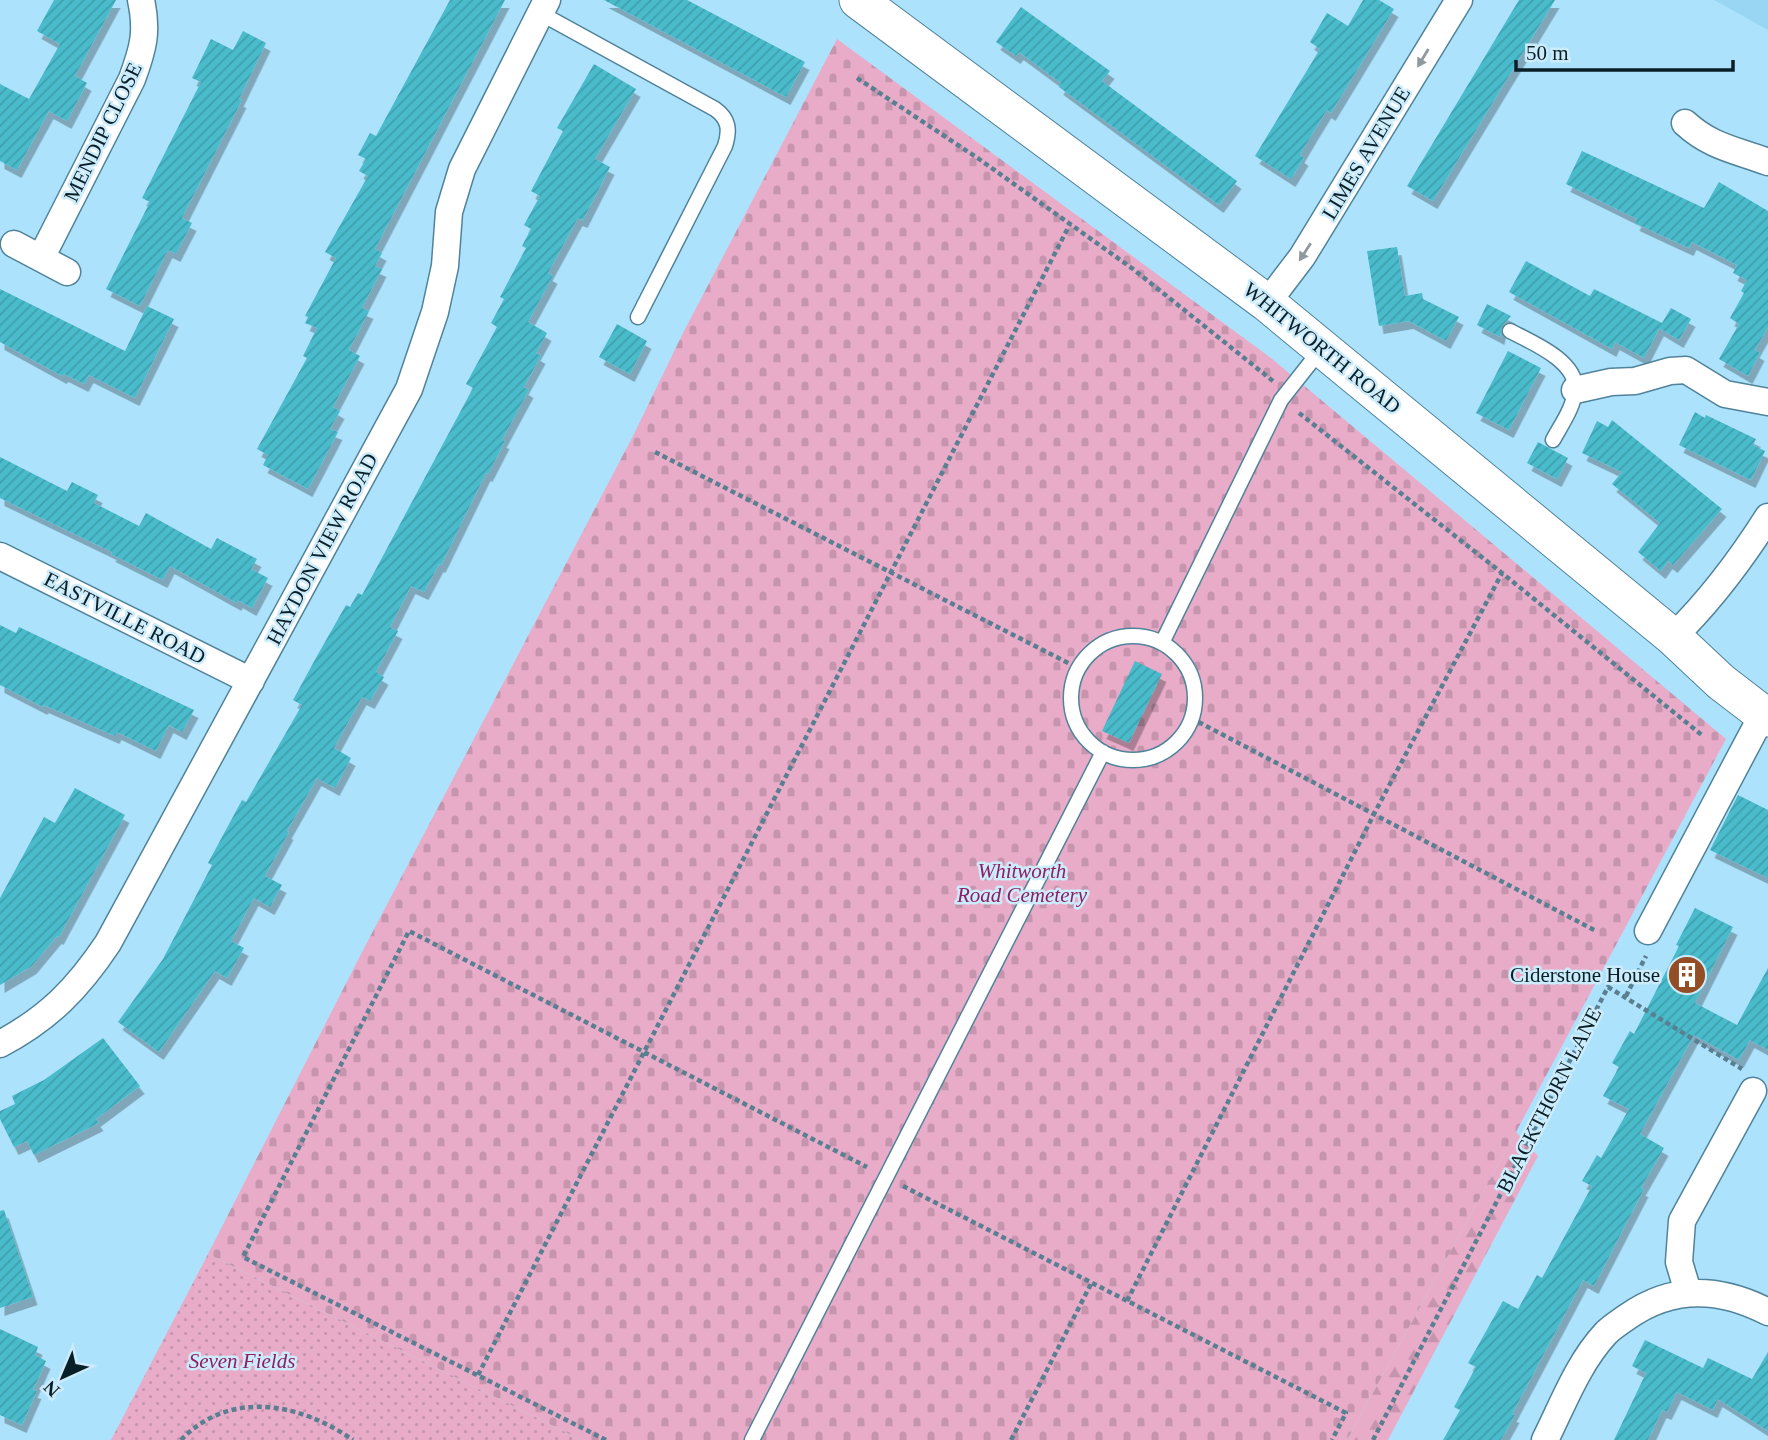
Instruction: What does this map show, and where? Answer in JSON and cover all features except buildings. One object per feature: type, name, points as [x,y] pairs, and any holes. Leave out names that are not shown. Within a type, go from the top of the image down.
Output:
[{"type":"main road","name":"WHITWORTH ROAD","points":[[858,0],[1323,347],[1673,638],[1721,682],[1766,716]]},
{"type":"street","name":"MENDIP CLOSE","points":[[41,258],[132,79],[143,48],[146,23],[141,0]]},
{"type":"street","name":"LIMES AVENUE","points":[[1267,303],[1303,257],[1459,0]]},
{"type":"street","name":"HAYDON VIEW ROAD","points":[[0,1044],[47,1015],[70,994],[90,971],[108,943],[409,389],[435,312],[444,266],[449,212],[462,169],[543,7]]},
{"type":"street","points":[[1685,123],[1714,144],[1768,162]]},
{"type":"street","points":[[14,244],[67,272]]},
{"type":"street","points":[[1575,390],[1686,370],[1725,394],[1768,402]]},
{"type":"street","points":[[1673,638],[1704,605],[1744,555],[1768,517]]},
{"type":"street","name":"EASTVILLE ROAD","points":[[0,556],[251,681]]},
{"type":"street","points":[[1648,931],[1766,716]]},
{"type":"street","points":[[1688,1292],[1679,1262],[1682,1220],[1753,1091]]},
{"type":"street","points":[[1545,1440],[1574,1381],[1595,1347],[1607,1331],[1634,1312],[1662,1297],[1688,1292],[1732,1298],[1768,1312]]},
{"type":"lane","points":[[543,7],[715,109],[728,126],[725,146],[638,317]]},
{"type":"lane","points":[[1510,331],[1554,355],[1571,372],[1575,390],[1570,407],[1553,440]]},
{"type":"lane","points":[[1162,643],[1284,396],[1323,347]]},
{"type":"lane","points":[[1143,636],[1162,643],[1178,654],[1189,671],[1195,690],[1194,709],[1188,727],[1175,743],[1160,754],[1141,760],[1121,759],[1103,752],[1087,740],[1076,724],[1071,706],[1071,686],[1078,668],[1090,652],[1115,638],[1143,636]]},
{"type":"lane","points":[[752,1440],[1103,752]]},
{"type":"path","points":[[857,78],[1133,269],[1284,396],[1703,736]]},
{"type":"path","points":[[478,1376],[1070,223]]},
{"type":"path","points":[[656,452],[1078,668]]},
{"type":"path","points":[[1127,1301],[1374,814],[1502,573]]},
{"type":"path","points":[[1191,718],[1596,931]]},
{"type":"path","points":[[606,1440],[243,1257],[409,931],[1346,1413],[1332,1440]]},
{"type":"path","name":"BLACKTHORN LANE","points":[[1373,1440],[1608,987],[1626,996],[1654,939],[1648,931]]},
{"type":"path","points":[[1626,996],[1740,1066],[1753,1091]]},
{"type":"path","points":[[1011,1440],[1092,1282]]},
{"type":"path","points":[[181,1440],[193,1427],[209,1417],[228,1409],[256,1406],[294,1412],[320,1420],[353,1440]]},
{"type":"shaded area","points":[[1714,0],[1768,0],[1768,30]]},
{"type":"green space","name":"Whitworth Road Cemetery","points":[[837,39],[1271,358],[1726,739],[1516,1132],[1347,1440],[581,1440],[208,1254]]},
{"type":"green space","points":[[1516,1132],[1538,1156],[1388,1440],[1347,1440]]},
{"type":"green space","name":"Seven Fields","points":[[208,1254],[581,1440],[111,1440]]},
{"type":"place","name":"Ciderstone House","points":[[1687,975]]}]
